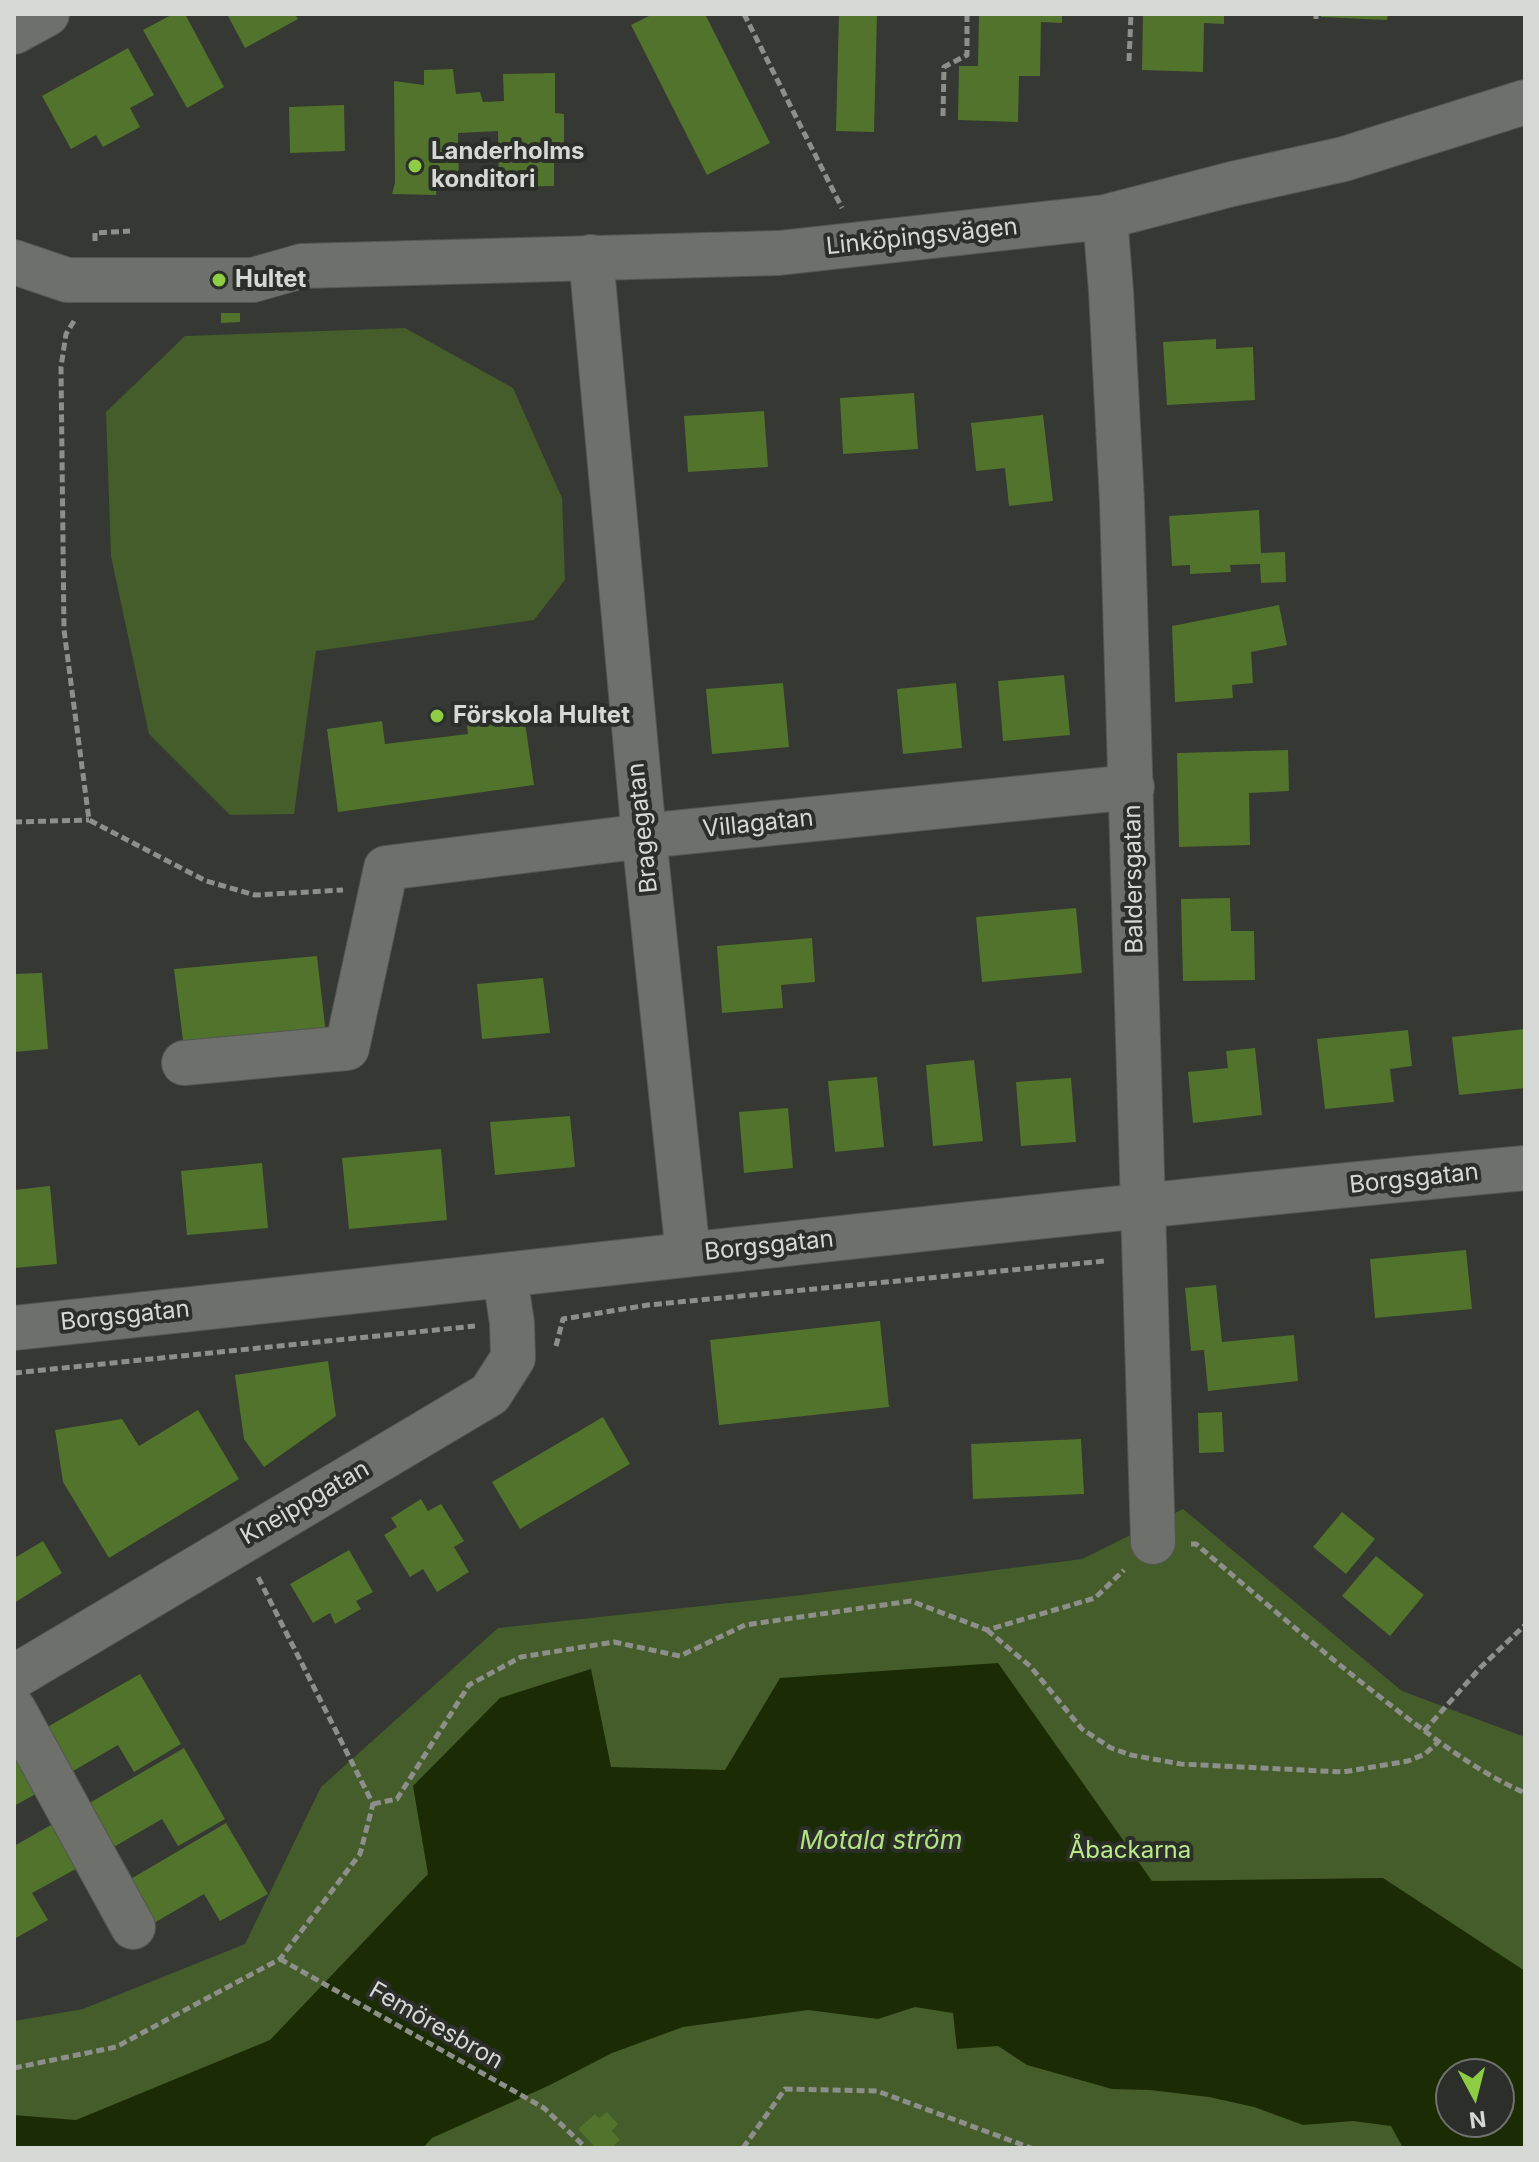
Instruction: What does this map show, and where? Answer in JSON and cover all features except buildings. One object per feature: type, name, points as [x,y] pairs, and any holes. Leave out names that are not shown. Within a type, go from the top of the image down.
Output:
[{"type":"street","points":[[14,32],[47,14]]},
{"type":"street","name":"Linköpingsvägen","points":[[14,261],[67,252],[238,250],[253,251],[302,266],[779,253],[1105,217],[1344,159],[1525,102]]},
{"type":"street","name":"Baldersgatan","points":[[1105,217],[1115,355],[1132,787],[1142,1257],[1153,1542]]},
{"type":"street","name":"Bragegatan","points":[[591,257],[644,836],[688,1254]]},
{"type":"street","name":"Villagatan","points":[[386,868],[644,836],[1132,787]]},
{"type":"street","points":[[184,1063],[347,1048],[386,868]]},
{"type":"street","name":"Borgsgatan","points":[[14,1328],[505,1277],[688,1254],[1525,1168]]},
{"type":"street","name":"Kneippgatan","points":[[14,1677],[490,1394],[513,1358],[512,1323],[505,1277]]},
{"type":"street","points":[[14,1710],[133,1927]]},
{"type":"path","points":[[744,14],[841,203],[848,245]]},
{"type":"path","points":[[943,116],[944,67],[967,55],[967,14]]},
{"type":"path","points":[[1129,61],[1131,14]]},
{"type":"path","points":[[80,312],[66,334],[61,367],[64,630],[89,820]]},
{"type":"path","points":[[14,822],[89,820],[206,881],[255,895],[348,890],[386,868]]},
{"type":"path","points":[[14,1373],[563,1319],[648,1305],[1142,1257]]},
{"type":"path","points":[[555,1349],[563,1319]]},
{"type":"path","points":[[987,1630],[1095,1598],[1153,1542],[1196,1544],[1375,1696],[1498,1781],[1525,1793]]},
{"type":"path","points":[[14,2068],[116,2047],[280,1959],[360,1854],[373,1804],[255,1572],[236,1543]]},
{"type":"path","points":[[373,1804],[397,1799],[469,1685],[521,1657],[614,1642],[680,1656],[745,1625],[911,1601],[987,1630],[1030,1666],[1082,1729],[1096,1740],[1131,1755],[1181,1764],[1343,1772],[1408,1761],[1425,1754],[1438,1742]]},
{"type":"path","points":[[1424,1731],[1481,1667],[1525,1625]]},
{"type":"path","name":"Femöresbron","points":[[280,1959],[544,2108],[586,2148]]},
{"type":"path","points":[[743,2148],[785,2089],[877,2091],[1031,2148]]},
{"type":"green space","points":[[405,328],[513,388],[562,498],[565,580],[534,620],[316,651],[294,814],[230,815],[149,734],[111,556],[106,412],[185,336]]},
{"type":"green space","name":"Åbackarna","points":[[1183,1509],[1402,1691],[1525,1737],[1525,2148],[14,2148],[14,2021],[83,2009],[245,1944],[321,1787],[498,1628],[794,1596],[1082,1559]]},
{"type":"water","name":"Motala ström","points":[[998,1663],[1152,1881],[1383,1878],[1525,1971],[1525,2148],[1403,2148],[1391,2126],[1353,2121],[1303,2125],[1254,2107],[1209,2097],[1112,2089],[1027,2065],[998,2046],[957,2049],[953,2013],[915,2007],[878,2019],[808,2010],[683,2027],[612,2053],[550,2085],[432,2138],[423,2148],[14,2148],[14,2115],[76,2120],[270,2040],[428,1874],[413,1786],[500,1698],[591,1669],[611,1767],[725,1770],[780,1678]]},
{"type":"place","name":"Landerholms konditori","points":[[415,166]]},
{"type":"place","name":"Hultet","points":[[219,280]]},
{"type":"place","name":"Förskola Hultet","points":[[437,716]]}]
